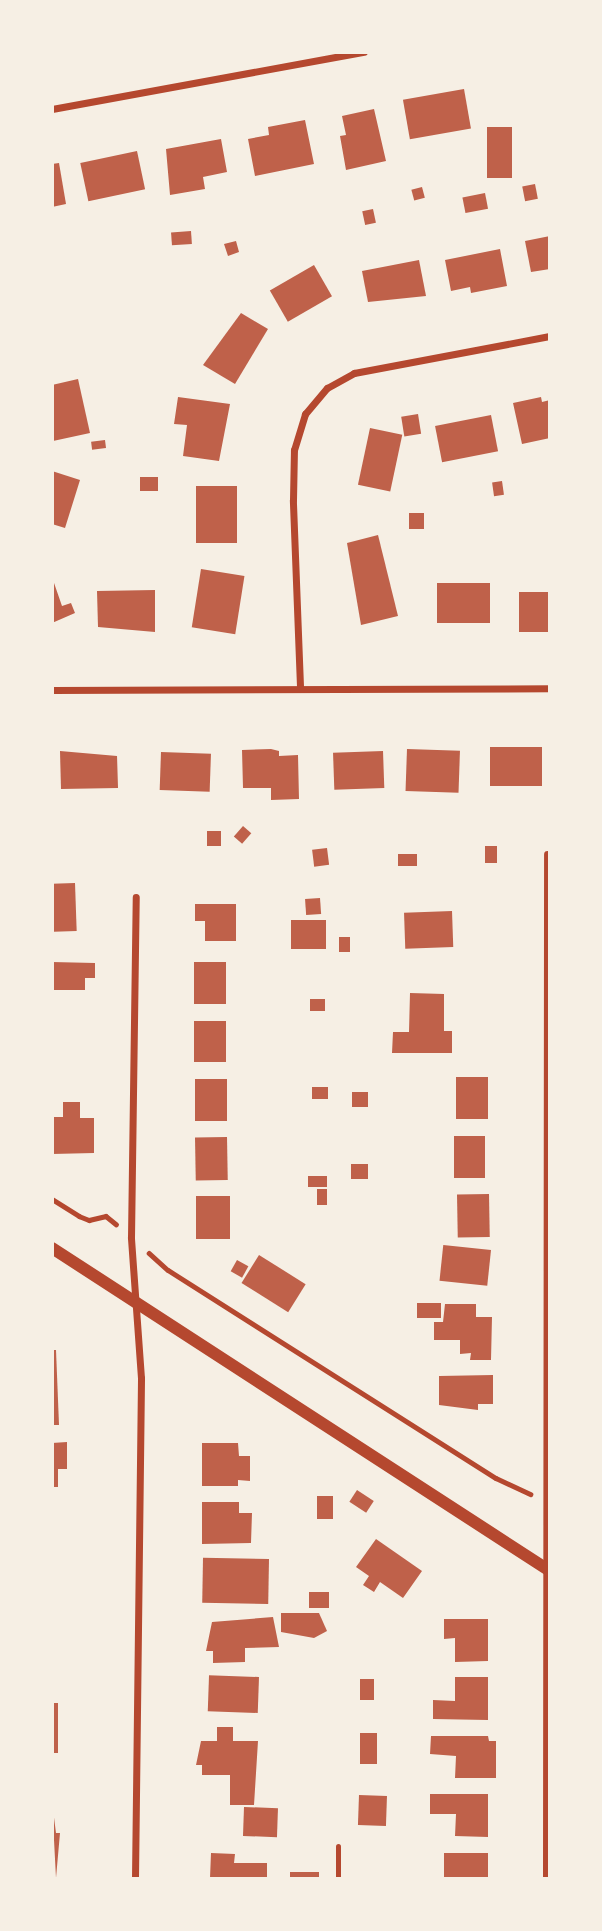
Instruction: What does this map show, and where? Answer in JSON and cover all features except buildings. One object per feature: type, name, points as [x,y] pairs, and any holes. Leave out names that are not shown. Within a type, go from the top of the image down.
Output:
[{"type":"street","points":[[52,109],[364,52]]},
{"type":"street","points":[[300,686],[293,487],[294,450],[304,414],[327,388],[354,373],[550,335]]},
{"type":"street","points":[[52,690],[300,686],[550,688]]},
{"type":"street","points":[[546,1878],[547,853]]},
{"type":"street","points":[[135,1878],[141,1378],[131,1237],[136,897]]},
{"type":"street","points":[[52,1248],[548,1570]]},
{"type":"lane","points":[[338,1846],[338,1878]]},
{"type":"path","points":[[52,1199],[89,1220],[106,1216],[169,1270],[496,1478],[547,1502]]}]
